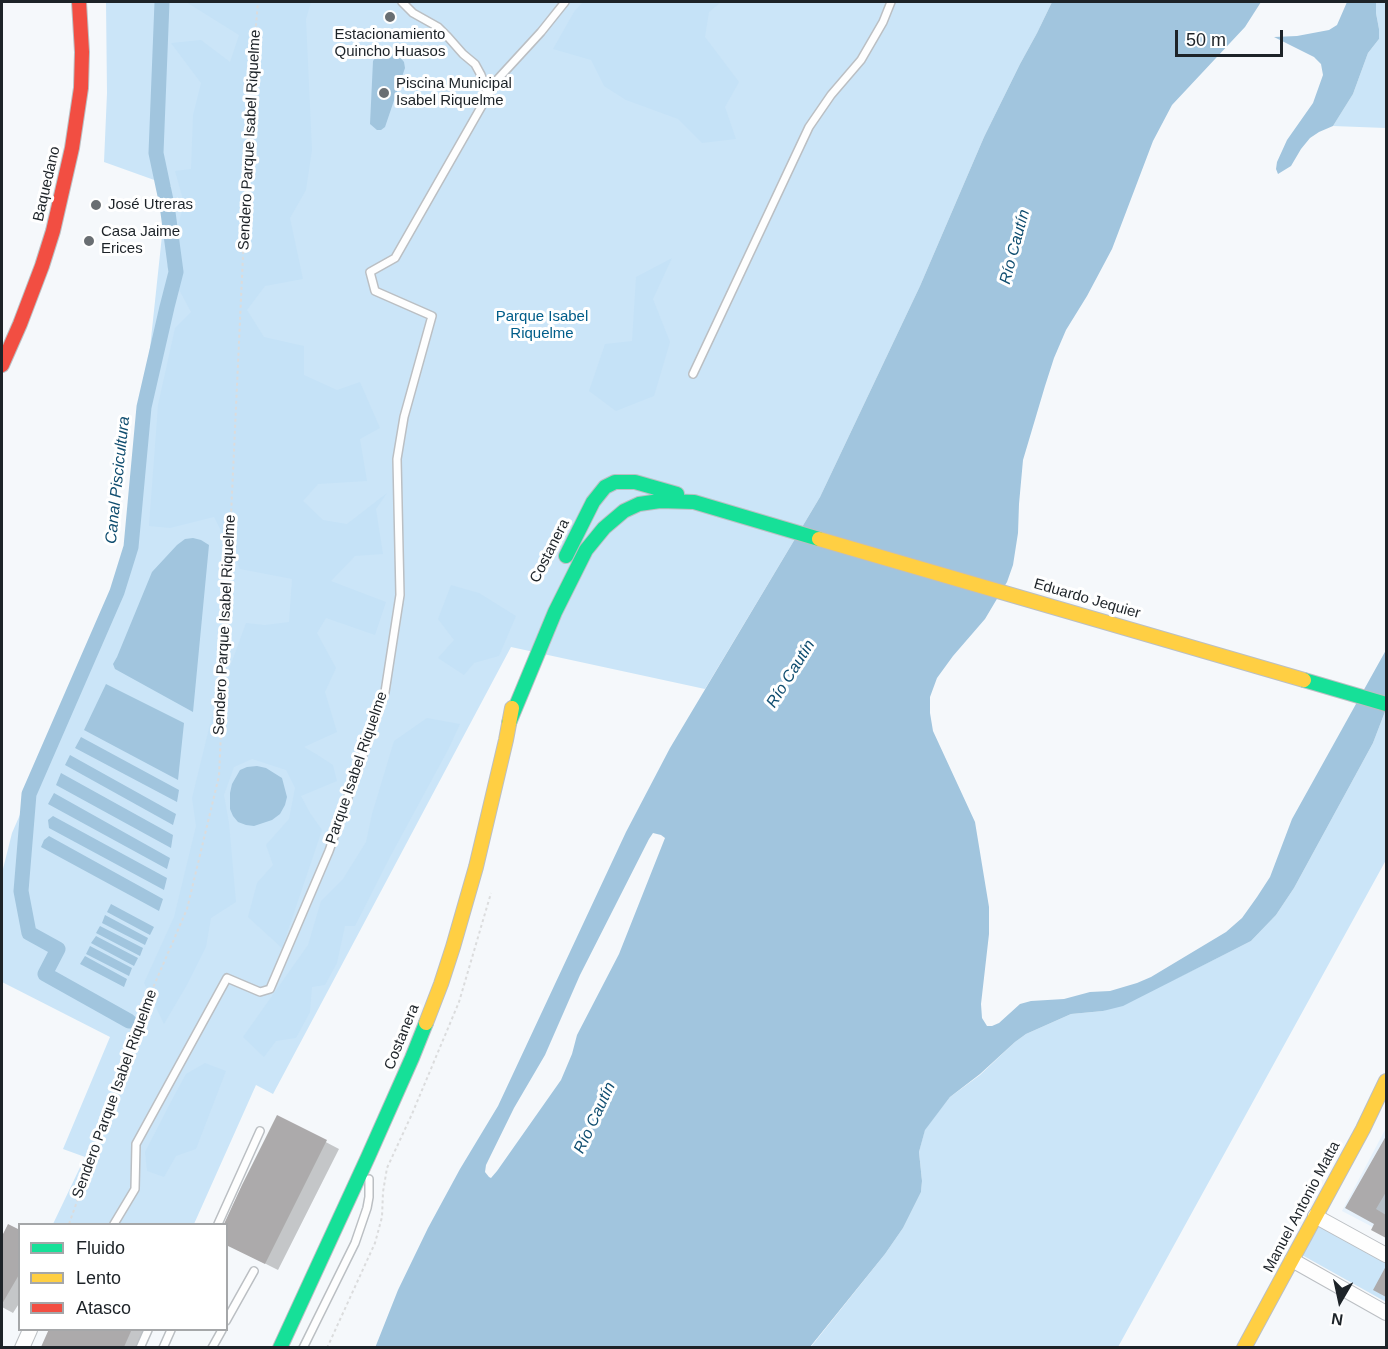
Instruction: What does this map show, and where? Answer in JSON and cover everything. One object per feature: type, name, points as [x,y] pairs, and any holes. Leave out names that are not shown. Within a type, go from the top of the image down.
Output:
[{"type":"main road","name":"Baquedano","points":[[2,365],[42,266],[72,148],[81,88],[82,52],[79,2]]},
{"type":"main road","name":"Costanera","points":[[560,568],[593,502],[605,487],[615,482],[634,482],[683,496],[693,502]]},
{"type":"main road","name":"Costanera","points":[[510,723],[555,612],[578,563],[593,539],[624,511],[639,504],[660,501],[693,502],[778,526]]},
{"type":"main road","name":"Eduardo Jequier","points":[[778,526],[1386,704]]},
{"type":"main road","name":"Costanera","points":[[280,1347],[368,1157],[427,1022],[453,947],[479,856],[510,723],[521,658]]},
{"type":"main road","name":"Manuel Antonio Matta","points":[[1244,1347],[1363,1129],[1386,1081]]},
{"type":"street","points":[[1315,1216],[1386,1255]]},
{"type":"street","points":[[1292,1260],[1386,1313]]},
{"type":"street","points":[[22,1347],[29,1331]]},
{"type":"lane","points":[[402,2],[413,14],[438,27],[475,64],[488,94]]},
{"type":"lane","name":"Parque Isabel Riquelme","points":[[115,1223],[135,1189],[136,1144],[227,978],[260,992],[270,989],[329,851],[385,692],[400,595],[397,459],[404,417],[432,316],[375,291],[370,272],[395,258],[496,81],[565,2]]},
{"type":"lane","points":[[693,374],[809,127],[831,94],[861,60],[883,22],[891,2]]},
{"type":"lane","points":[[218,1223],[260,1131]]},
{"type":"lane","points":[[303,1347],[355,1243],[361,1226],[369,1197],[368,1157]]},
{"type":"lane","points":[[228,1317],[254,1271]]},
{"type":"lane","points":[[140,1347],[146,1331]]},
{"type":"lane","points":[[163,1347],[170,1331]]},
{"type":"lane","points":[[212,1347],[221,1331]]},
{"type":"path","name":"Sendero Parque Isabel Riquelme","points":[[69,1223],[152,990],[187,909],[219,776],[251,82],[258,2]]},
{"type":"shaded area","points":[[186,2],[311,2],[306,19],[312,150],[306,190],[290,218],[303,279],[265,286],[247,310],[264,337],[304,346],[304,375],[337,390],[360,382],[380,428],[360,439],[367,481],[318,484],[303,501],[323,520],[347,524],[387,493],[376,509],[383,554],[355,556],[331,581],[386,602],[375,635],[326,618],[317,633],[336,668],[325,692],[337,732],[304,747],[333,765],[337,781],[301,796],[322,830],[282,948],[248,917],[257,883],[273,865],[266,845],[289,819],[295,788],[286,770],[252,759],[234,767],[224,795],[229,823],[236,902],[211,918],[206,947],[164,1024],[144,983],[174,917],[196,826],[192,798],[212,716],[246,623],[265,625],[289,622],[292,579],[240,569],[214,517],[170,528],[149,526],[158,405],[175,328],[191,312],[167,267],[184,203],[175,171],[191,169],[193,115],[201,83],[171,43],[201,40],[230,62],[239,35]]},
{"type":"shaded area","points":[[583,2],[721,2],[709,12],[705,37],[739,82],[725,107],[736,139],[702,143],[678,119],[626,100],[604,86],[591,60],[553,49],[574,12]]},
{"type":"shaded area","points":[[672,258],[653,299],[670,342],[654,396],[616,411],[589,391],[605,344],[632,341],[636,277]]},
{"type":"shaded area","points":[[451,585],[479,593],[516,616],[499,656],[474,663],[464,675],[438,658],[454,640],[438,619]]},
{"type":"shaded area","points":[[427,718],[460,724],[355,926],[345,926],[337,963],[325,985],[312,987],[310,1012],[296,1038],[276,1041],[264,1057],[243,1037],[308,945],[321,901],[343,879],[366,842],[394,741]]},
{"type":"shaded area","points":[[205,1063],[226,1071],[196,1149],[176,1156],[164,1177],[147,1171],[145,1152],[174,1096],[186,1074]]},
{"type":"shaded area","points":[[1386,1128],[1386,1234],[1342,1211]]},
{"type":"green space","name":"Parque Isabel Riquelme","points":[[106,2],[1052,2],[984,137],[920,286],[820,497],[705,689],[511,647],[273,1094],[256,1085],[194,1223],[53,1223],[85,1157],[63,1149],[110,1037],[2,982],[2,873],[12,833],[129,565],[163,226],[171,186],[104,162],[107,93]]},
{"type":"green space","points":[[1376,2],[1386,2],[1386,128],[1333,126],[1353,94],[1368,53],[1379,39]]},
{"type":"green space","points":[[1386,709],[1386,860],[1118,1347],[810,1348],[903,1228],[921,1192],[919,1152],[925,1129],[950,1097],[980,1075],[1026,1034],[1071,1014],[1103,1011],[1177,978],[1251,941],[1276,915],[1294,888],[1373,743]]},
{"type":"green space","points":[[1320,1225],[1386,1261],[1386,1302],[1302,1255]]},
{"type":"water","name":"Río Cautín","points":[[1052,2],[1261,2],[1245,27],[1172,105],[1153,141],[1112,249],[1066,330],[1054,358],[1023,460],[1018,533],[1013,565],[1007,582],[985,619],[937,678],[930,697],[933,731],[975,822],[989,907],[989,934],[981,1004],[982,1018],[987,1026],[999,1023],[1020,1004],[1064,999],[1090,992],[1110,991],[1137,983],[1226,932],[1242,918],[1270,877],[1292,819],[1386,650],[1386,709],[1373,743],[1294,888],[1276,915],[1251,941],[1123,1006],[1103,1011],[1071,1014],[1026,1034],[950,1097],[925,1130],[919,1152],[921,1192],[903,1228],[885,1254],[810,1347],[375,1348],[398,1290],[428,1228],[498,1106],[626,832],[670,748],[820,497],[920,286],[984,137]],"holes":[[[653,833],[665,838],[619,954],[577,1035],[561,1080],[491,1178],[485,1172],[486,1165],[514,1108],[545,1055],[580,975],[649,839]]]},
{"type":"water","points":[[1347,2],[1376,2],[1379,39],[1368,53],[1353,94],[1333,126],[1310,138],[1291,166],[1278,174],[1277,162],[1287,140],[1313,103],[1323,75],[1321,64],[1314,57],[1274,37],[1297,36],[1329,30],[1337,25]]},
{"type":"water","name":"Piscina Municipal Isabel Riquelme","points":[[388,53],[399,56],[405,68],[385,127],[377,130],[370,124],[373,61],[378,54]]},
{"type":"water","points":[[193,538],[209,545],[193,712],[115,669],[113,664],[152,572],[177,545],[185,539]]},
{"type":"water","points":[[106,684],[184,723],[178,780],[84,730]]},
{"type":"water","points":[[81,737],[179,790],[177,802],[75,748]]},
{"type":"water","points":[[70,755],[176,814],[173,825],[65,765]]},
{"type":"water","points":[[257,766],[266,768],[282,778],[287,797],[280,814],[272,820],[254,826],[238,822],[233,816],[230,809],[230,793],[240,770]]},
{"type":"water","points":[[61,773],[173,835],[171,848],[56,785]]},
{"type":"water","points":[[54,793],[170,858],[167,869],[48,804]]},
{"type":"water","points":[[53,816],[167,878],[164,890],[49,828],[48,820]]},
{"type":"water","points":[[49,836],[163,899],[159,911],[41,847]]},
{"type":"water","points":[[111,904],[154,927],[150,935],[107,912]]},
{"type":"water","points":[[105,915],[148,938],[145,945],[102,923]]},
{"type":"water","points":[[100,926],[143,948],[140,956],[96,933]]},
{"type":"water","points":[[96,936],[138,958],[134,966],[91,943]]},
{"type":"water","points":[[90,946],[132,968],[129,976],[86,954]]},
{"type":"water","points":[[85,956],[127,979],[124,987],[80,964]]},
{"type":"building","points":[[277,1115],[327,1140],[265,1264],[228,1246],[228,1223],[224,1223]]},
{"type":"building","points":[[1386,1136],[1386,1192],[1376,1209],[1386,1215],[1386,1238],[1371,1230],[1374,1224],[1345,1208]]},
{"type":"building","points":[[8,1224],[18,1229],[18,1276],[2,1304],[2,1236]]},
{"type":"building","points":[[1386,1266],[1386,1297],[1373,1290]]},
{"type":"building","points":[[48,1331],[131,1331],[124,1347],[41,1347]]},
{"type":"waterway","name":"Canal Piscicultura","points":[[129,1021],[45,974],[58,949],[29,933],[21,891],[29,794],[117,592],[131,547],[144,407],[176,272],[167,205],[156,153],[162,2]]},
{"type":"traffic: fast","points":[[566,556],[593,502],[605,487],[615,482],[635,482],[677,494]]},
{"type":"traffic: fast","points":[[509,723],[555,612],[586,550],[604,528],[624,511],[639,504],[660,501],[694,502],[819,539]]},
{"type":"traffic: fast","points":[[1304,680],[1386,704]]},
{"type":"traffic: fast","points":[[280,1348],[368,1157],[426,1023]]},
{"type":"traffic: slow","points":[[819,539],[1304,680]]},
{"type":"traffic: slow","points":[[426,1023],[453,947],[476,867],[512,708]]},
{"type":"traffic: slow","points":[[1244,1348],[1363,1129],[1386,1081]]},
{"type":"traffic: jam","points":[[2,365],[42,266],[53,231],[72,148],[81,88],[82,52],[79,2]]},
{"type":"place","name":"Estacionamiento Quincho Huasos","points":[[390,17]]},
{"type":"place","name":"Piscina Municipal Isabel Riquelme","points":[[384,93]]},
{"type":"place","name":"José Utreras","points":[[96,205]]},
{"type":"place","name":"Casa Jaime Erices","points":[[89,241]]}]
